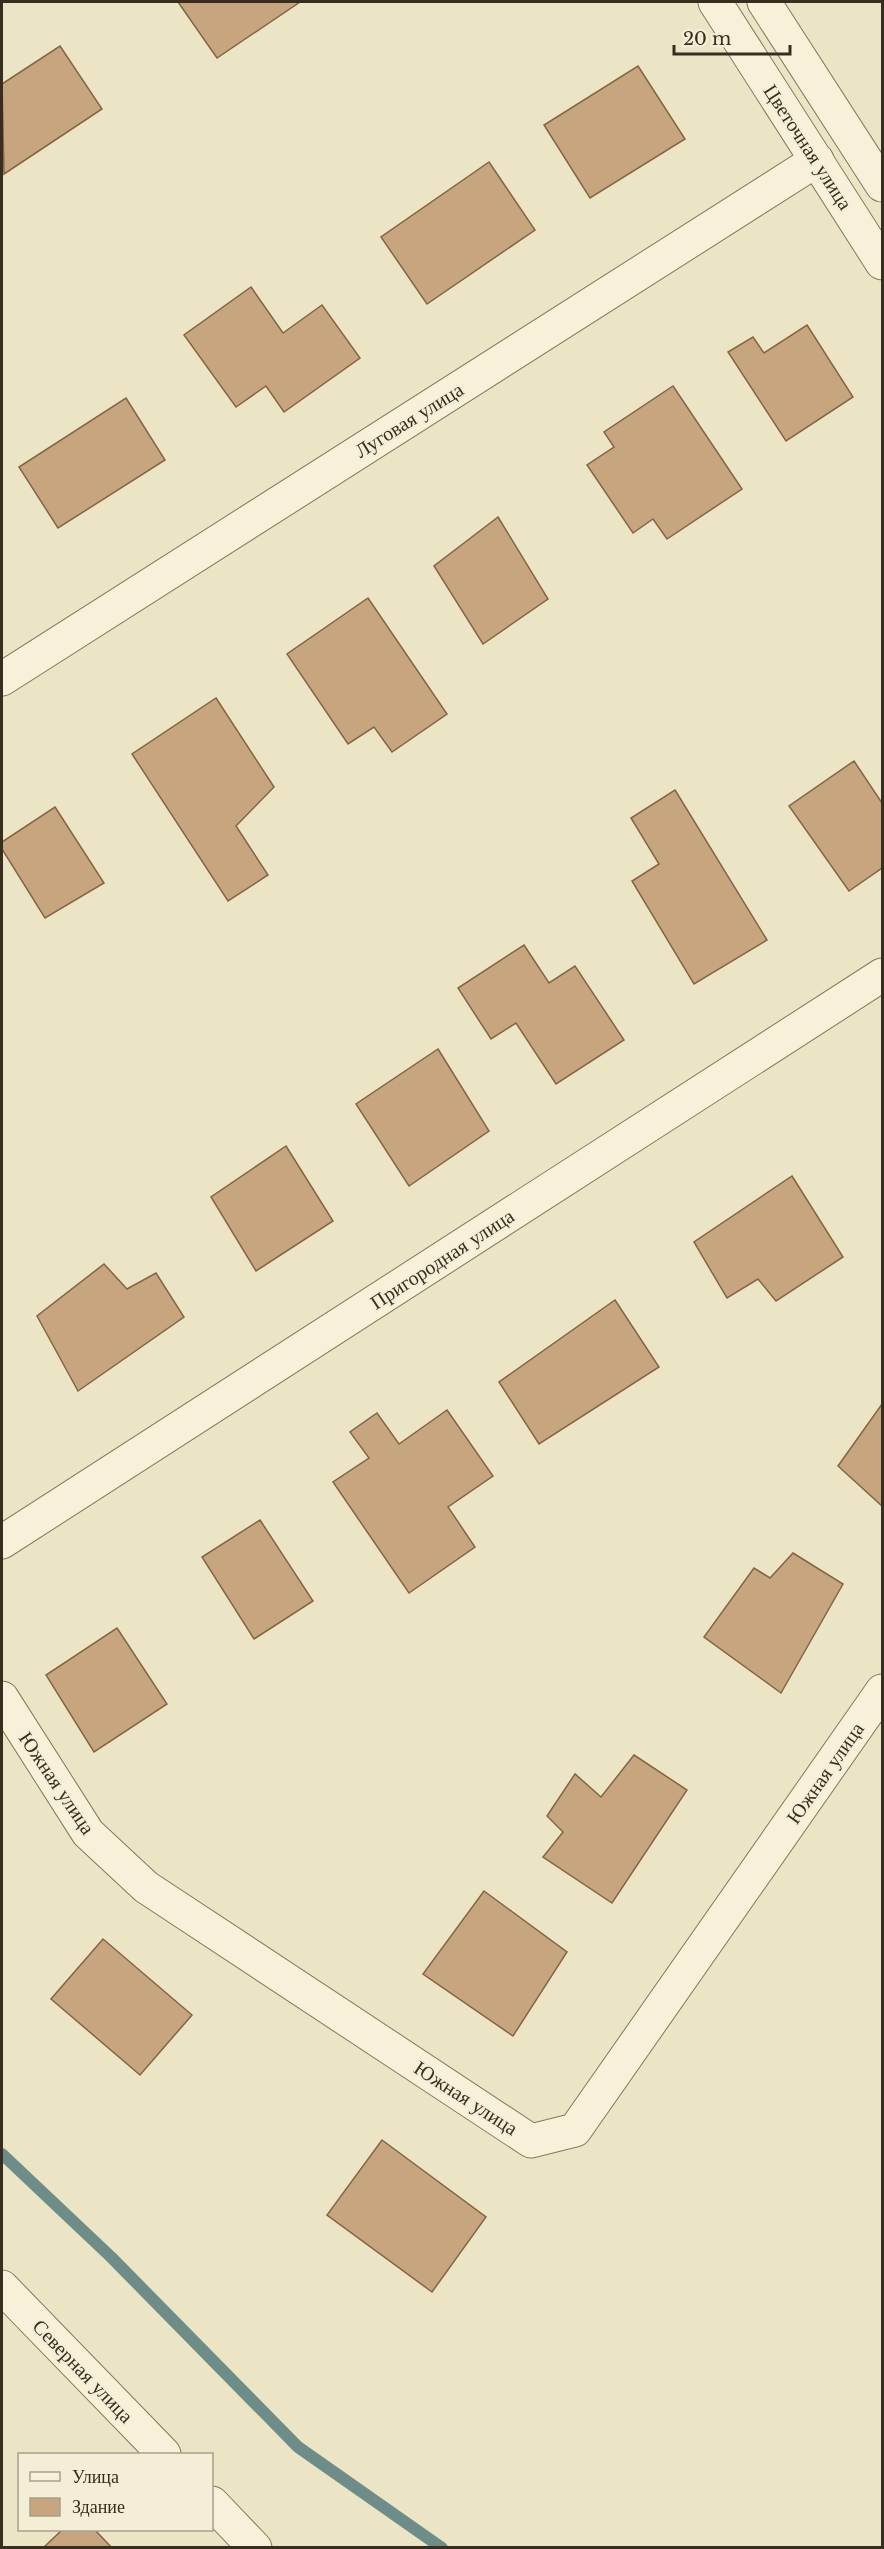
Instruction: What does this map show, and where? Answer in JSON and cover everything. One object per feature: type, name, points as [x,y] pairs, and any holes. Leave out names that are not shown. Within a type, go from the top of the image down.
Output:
[{"type":"street","name":"Цветочная улица","points":[[715,2],[882,263]]},
{"type":"street","points":[[764,2],[882,185]]},
{"type":"street","name":"Луговая улица","points":[[2,679],[817,160]]},
{"type":"street","name":"Пригородная улица","points":[[2,1542],[882,975]]},
{"type":"street","name":"Южная улица","points":[[2,1698],[88,1833],[146,1887],[531,2141],[575,2130],[882,1691]]},
{"type":"street","name":"Северная улица","points":[[2,2287],[163,2453]]},
{"type":"street","points":[[213,2504],[255,2547]]},
{"type":"building","points":[[178,2],[300,2],[217,58]]},
{"type":"building","points":[[60,46],[102,109],[4,174],[2,84]]},
{"type":"building","points":[[638,66],[685,139],[590,198],[544,125]]},
{"type":"building","points":[[489,162],[535,230],[427,304],[381,237]]},
{"type":"building","points":[[251,287],[283,333],[322,305],[360,358],[284,412],[266,386],[236,407],[184,335]]},
{"type":"building","points":[[807,325],[853,397],[786,441],[728,352],[753,337],[764,353]]},
{"type":"building","points":[[673,386],[742,489],[667,539],[653,519],[633,533],[587,465],[614,447],[604,432]]},
{"type":"building","points":[[126,398],[165,460],[58,528],[19,467]]},
{"type":"building","points":[[498,517],[548,599],[483,644],[434,566]]},
{"type":"building","points":[[368,598],[447,714],[392,752],[374,727],[348,744],[287,654]]},
{"type":"building","points":[[216,698],[274,787],[236,826],[268,875],[228,901],[132,754]]},
{"type":"building","points":[[854,761],[882,803],[882,868],[849,891],[789,806]]},
{"type":"building","points":[[675,790],[767,940],[694,984],[632,881],[659,864],[631,818]]},
{"type":"building","points":[[55,807],[104,883],[45,918],[2,849],[2,842]]},
{"type":"building","points":[[524,945],[549,983],[575,966],[624,1040],[556,1084],[516,1023],[491,1039],[458,988]]},
{"type":"building","points":[[438,1049],[489,1131],[409,1186],[356,1104]]},
{"type":"building","points":[[286,1146],[333,1221],[256,1271],[211,1197]]},
{"type":"building","points":[[792,1176],[843,1257],[776,1301],[758,1279],[727,1298],[694,1242]]},
{"type":"building","points":[[104,1264],[127,1289],[156,1273],[184,1317],[78,1391],[37,1316]]},
{"type":"building","points":[[615,1300],[659,1367],[539,1444],[499,1382]]},
{"type":"building","points":[[882,1404],[882,1506],[838,1466]]},
{"type":"building","points":[[447,1410],[493,1476],[448,1507],[475,1547],[409,1593],[333,1482],[369,1458],[350,1432],[377,1413],[399,1444]]},
{"type":"building","points":[[260,1520],[313,1601],[254,1639],[202,1557]]},
{"type":"building","points":[[793,1553],[843,1584],[781,1693],[704,1637],[754,1568],[770,1578]]},
{"type":"building","points":[[117,1628],[167,1704],[94,1752],[46,1675]]},
{"type":"building","points":[[634,1755],[687,1790],[612,1903],[543,1857],[563,1832],[547,1816],[575,1774],[601,1797]]},
{"type":"building","points":[[484,1891],[567,1952],[513,2036],[423,1974]]},
{"type":"building","points":[[103,1939],[192,2015],[140,2075],[51,1999]]},
{"type":"building","points":[[382,2140],[486,2217],[432,2292],[327,2215]]},
{"type":"building","points":[[61,2531],[96,2531],[112,2548],[43,2548]]},
{"type":"waterway","points":[[2,2154],[111,2257],[298,2447],[442,2548]]}]
